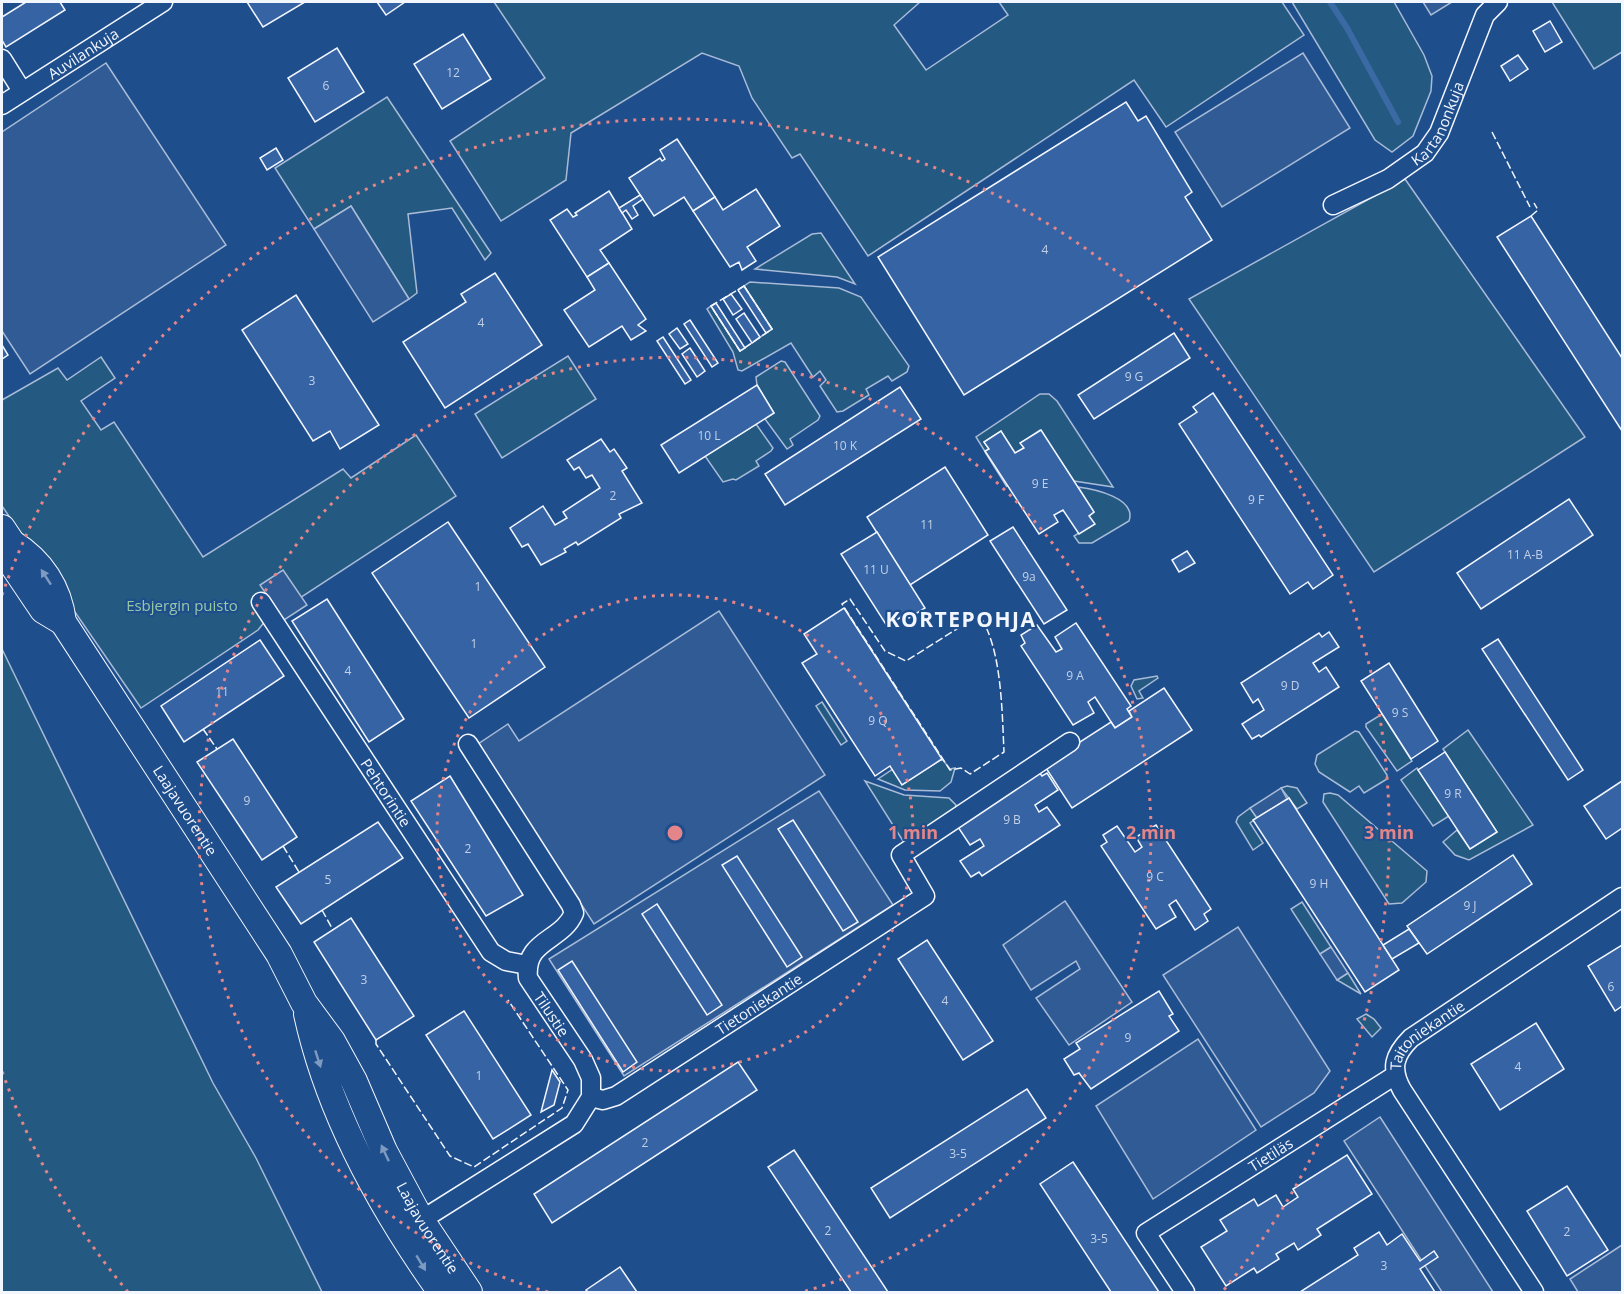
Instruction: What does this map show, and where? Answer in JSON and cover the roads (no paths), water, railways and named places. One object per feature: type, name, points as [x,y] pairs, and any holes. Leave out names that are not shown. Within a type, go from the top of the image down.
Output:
[{"type":"main road","name":"Laajavuorentie","points":[[7,536],[32,555],[49,581],[60,598],[63,622],[279,954],[304,1003],[315,1051],[331,1101],[350,1141],[412,1226],[469,1293]]},
{"type":"main road","name":"Laajavuorentie","points":[[412,1226],[441,1293]]},
{"type":"street","name":"Auvilankuja","points":[[2,105],[163,2]]},
{"type":"street","name":"Kartanonkuja","points":[[1333,205],[1388,180],[1425,153],[1439,133],[1485,15],[1498,2]]},
{"type":"street","points":[[2,58],[22,91]]},
{"type":"street","name":"Pehtorintie","points":[[261,602],[491,952],[506,961],[527,964]]},
{"type":"street","name":"Tietoniekantie","points":[[591,1097],[603,1100],[616,1096],[925,896],[901,855],[1070,742]]},
{"type":"street","points":[[468,744],[574,913],[569,924],[545,940],[530,956],[527,964]]},
{"type":"street","name":"Taitoniekantie","points":[[1534,1293],[1394,1076],[1394,1059],[1411,1038],[1623,897]]},
{"type":"street","name":"Tilustie","points":[[527,964],[528,978],[583,1060],[591,1078],[591,1097]]},
{"type":"street","name":"Tietiläs","points":[[1185,1293],[1146,1233],[1394,1076]]},
{"type":"street","points":[[412,1226],[574,1124],[591,1097]]},
{"type":"waterway","points":[[1330,2],[1347,28],[1398,122]]},
{"type":"district","name":"KORTEPOHJA","points":[[961,619]]},
{"type":"park label","name":"Esbjergin puisto","points":[[182,605]]}]
